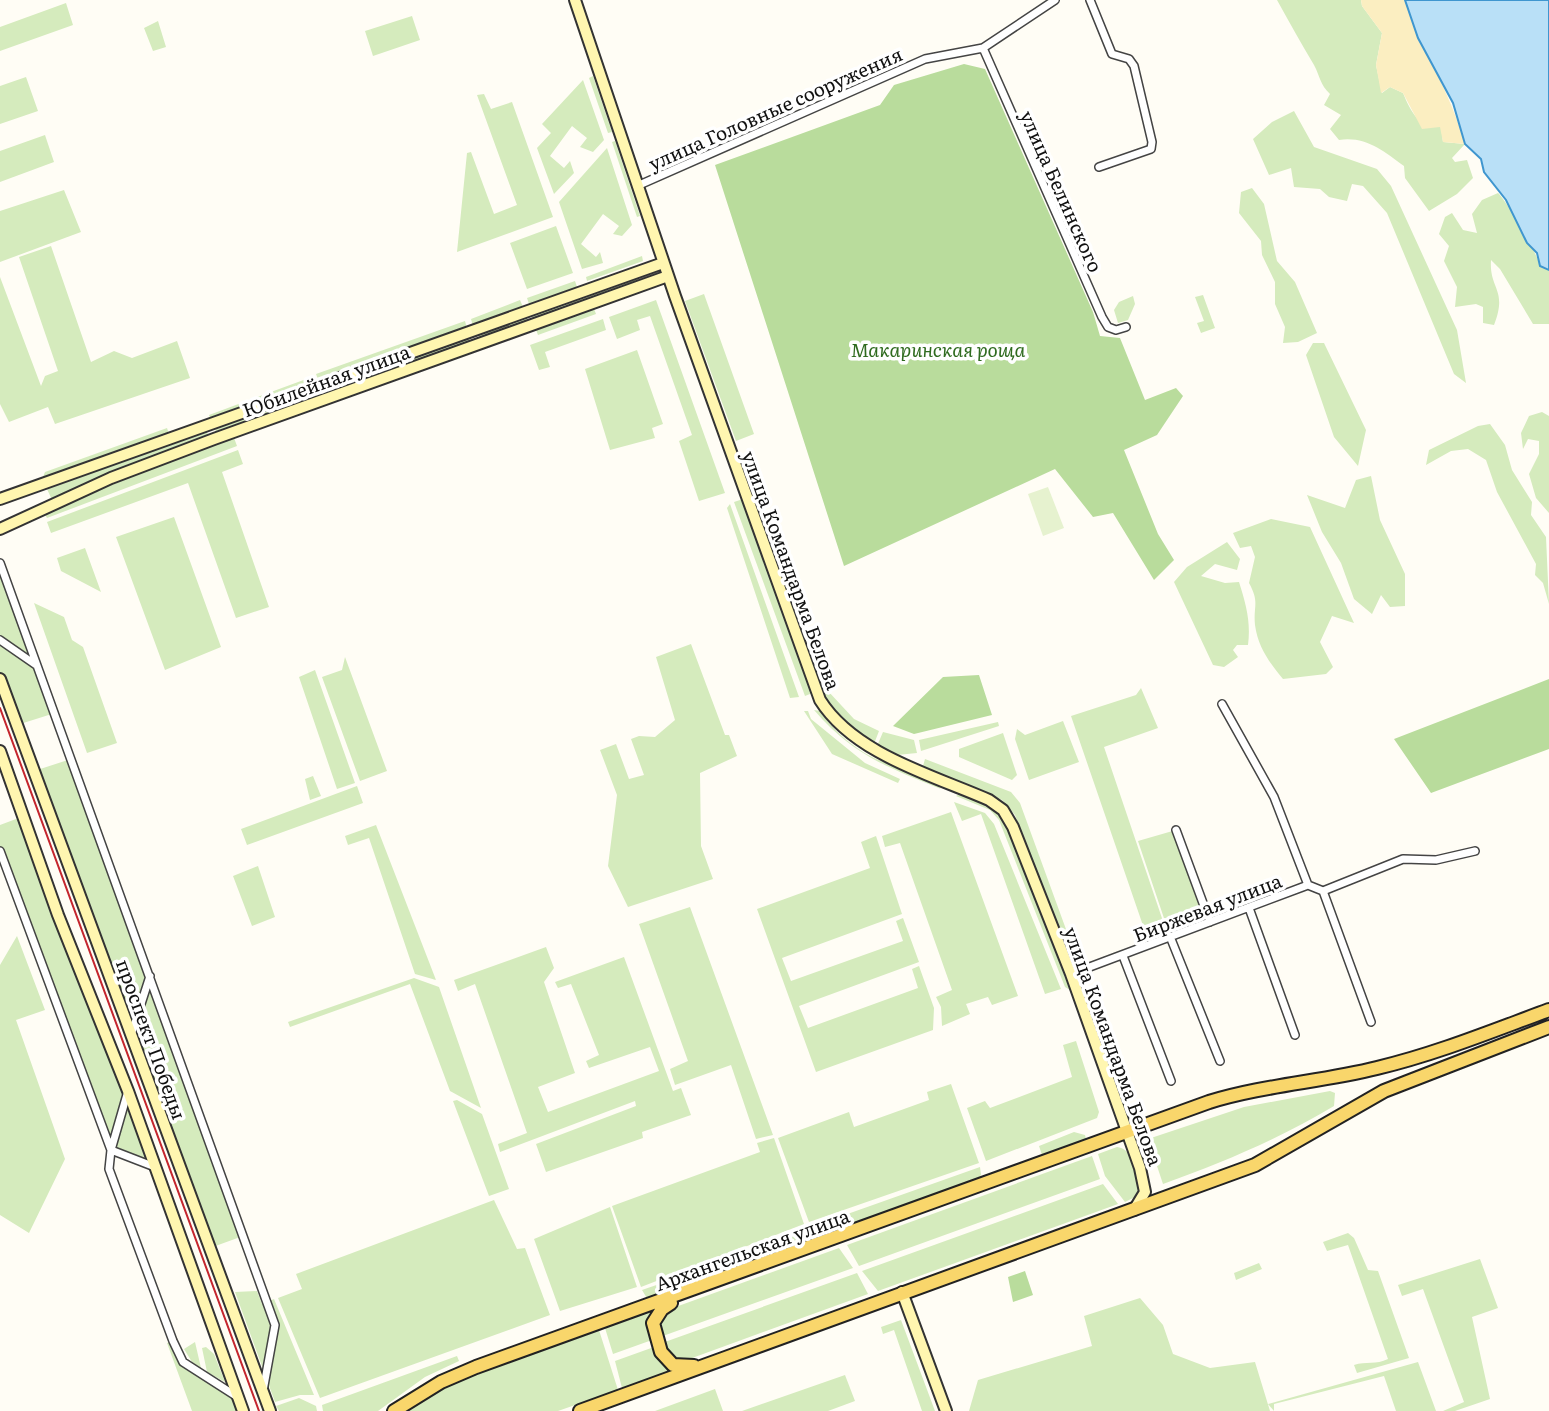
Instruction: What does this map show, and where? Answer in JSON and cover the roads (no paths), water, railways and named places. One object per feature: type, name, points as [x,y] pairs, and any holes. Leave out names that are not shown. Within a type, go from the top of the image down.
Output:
[{"type":"main road","name":"улица Командарма Белова","points":[[575,0],[663,263],[820,700],[841,728],[862,744],[989,800],[1003,810],[1013,827],[1071,974],[1128,1131],[1145,1183],[1145,1192],[1134,1210]]},
{"type":"main road","name":"Юбилейная улица","points":[[0,499],[210,427],[663,263]]},
{"type":"main road","name":"Юбилейная улица","points":[[0,529],[49,506],[214,439],[668,276]]},
{"type":"main road","points":[[472,331],[477,344]]},
{"type":"main road","points":[[42,486],[49,506]]},
{"type":"main road","name":"проспект Победы","points":[[0,679],[270,1411]]},
{"type":"main road","points":[[0,751],[58,915],[128,1091],[243,1411]]},
{"type":"main road","name":"Архангельская улица","points":[[394,1411],[441,1382],[476,1367],[689,1293],[1128,1131],[1239,1093],[1374,1069],[1549,1010]]},
{"type":"main road","points":[[580,1411],[1255,1166],[1384,1091],[1549,1027]]},
{"type":"main road","points":[[902,1292],[946,1411]]},
{"type":"main road","points":[[689,1293],[662,1309],[656,1316],[654,1330],[661,1352],[673,1365],[681,1367],[709,1364]]},
{"type":"street","name":"улица Головные сооружения","points":[[637,186],[925,59],[984,48],[1055,0]]},
{"type":"street","points":[[1090,0],[1112,54],[1129,59],[1134,65],[1153,142],[1151,149],[1143,153],[1099,167]]},
{"type":"street","name":"улица Белинского","points":[[984,48],[1102,317],[1108,327],[1116,330],[1126,327]]},
{"type":"street","points":[[210,427],[214,439]]},
{"type":"street","points":[[0,563],[275,1325],[263,1391]]},
{"type":"street","points":[[0,640],[37,666]]},
{"type":"street","points":[[1222,704],[1275,797],[1308,885]]},
{"type":"street","points":[[1176,830],[1210,922]]},
{"type":"street","points":[[0,851],[111,1150],[155,1167]]},
{"type":"street","points":[[1371,1022],[1323,891],[1404,859],[1436,860],[1475,851]]},
{"type":"street","name":"Биржевая улица","points":[[1071,974],[1171,939],[1308,885],[1323,891]]},
{"type":"street","points":[[1249,908],[1295,1035]]},
{"type":"street","points":[[1171,939],[1220,1061]]},
{"type":"street","points":[[1123,956],[1171,1082]]},
{"type":"street","points":[[131,1035],[150,975]]},
{"type":"street","points":[[128,1091],[111,1150],[109,1169],[183,1362],[238,1397]]},
{"type":"water","points":[[1405,0],[1549,0],[1549,270],[1540,266],[1537,253],[1527,243],[1506,200],[1484,172],[1481,159],[1465,144],[1453,103],[1418,38]]},
{"type":"tram line","points":[[0,708],[259,1411]]},
{"type":"park label","name":"Макаринская роща","points":[[938,349]]}]
